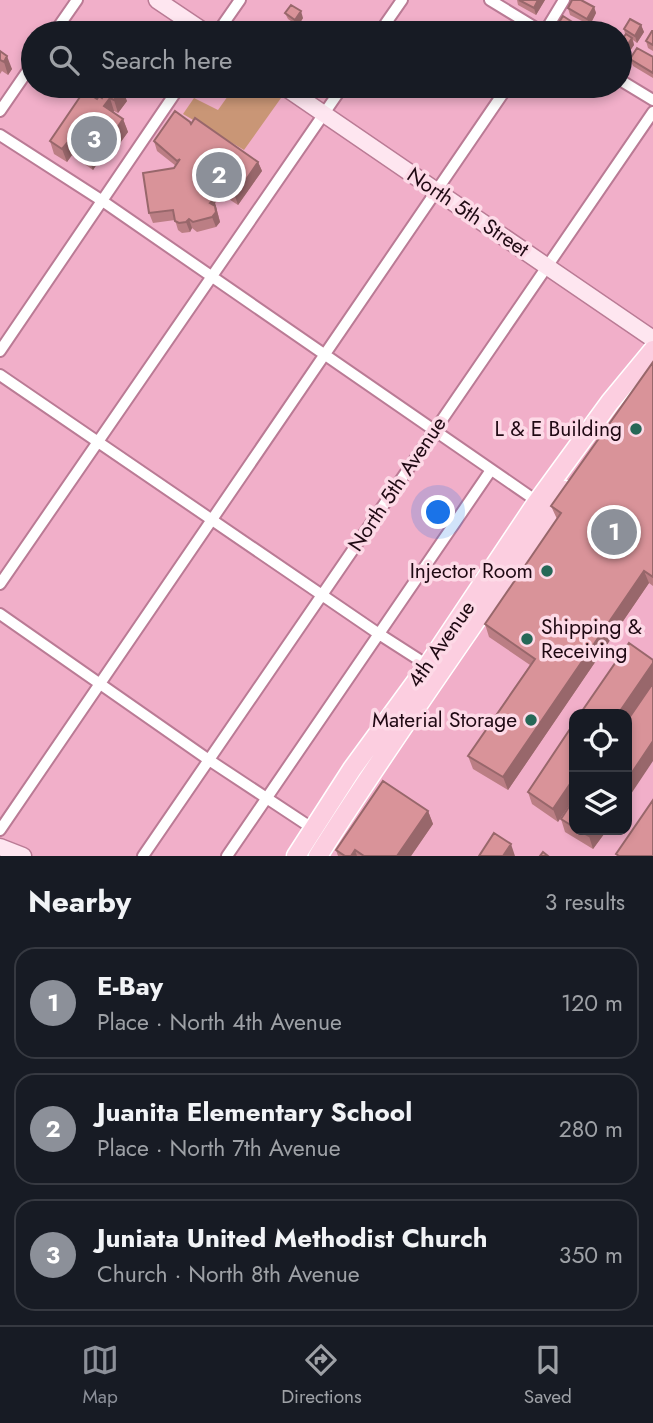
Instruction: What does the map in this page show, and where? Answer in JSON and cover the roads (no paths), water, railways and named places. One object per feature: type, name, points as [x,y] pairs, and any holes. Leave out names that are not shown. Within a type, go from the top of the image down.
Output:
[{"type":"main road","name":"4th Avenue","points":[[318,856],[434,669],[544,506],[587,433],[653,352]]},
{"type":"main road","name":"4th Avenue","points":[[296,856],[352,769],[434,669]]},
{"type":"street","points":[[62,21],[77,0]]},
{"type":"street","points":[[157,0],[188,21]]},
{"type":"street","points":[[225,21],[240,0]]},
{"type":"street","points":[[387,21],[402,0]]},
{"type":"street","points":[[490,0],[524,21]]},
{"type":"street","points":[[552,21],[565,0]]},
{"type":"street","points":[[0,111],[21,80]]},
{"type":"street","points":[[632,87],[653,100]]},
{"type":"street","points":[[0,351],[172,98]]},
{"type":"street","name":"North 5th Street","points":[[301,98],[653,339]]},
{"type":"street","points":[[0,584],[335,98]]},
{"type":"street","points":[[0,830],[500,98]]},
{"type":"street","name":"North 5th Avenue","points":[[142,856],[653,112]]},
{"type":"street","points":[[0,135],[101,201],[544,506]]},
{"type":"street","points":[[0,375],[434,669]]},
{"type":"street","points":[[227,856],[491,470]]},
{"type":"street","points":[[0,614],[329,840]]},
{"type":"street","points":[[0,847],[23,856]]},
{"type":"place","name":"Juniata United Methodist Church","points":[[94,139]]},
{"type":"place","name":"Juanita Elementary School","points":[[219,175]]},
{"type":"place","name":"L & E Building","points":[[636,429]]},
{"type":"place","name":"E-Bay","points":[[614,532]]},
{"type":"place","name":"Injector Room","points":[[547,571]]},
{"type":"place","name":"Shipping & Receiving","points":[[527,639]]},
{"type":"place","name":"Material Storage","points":[[531,720]]}]
